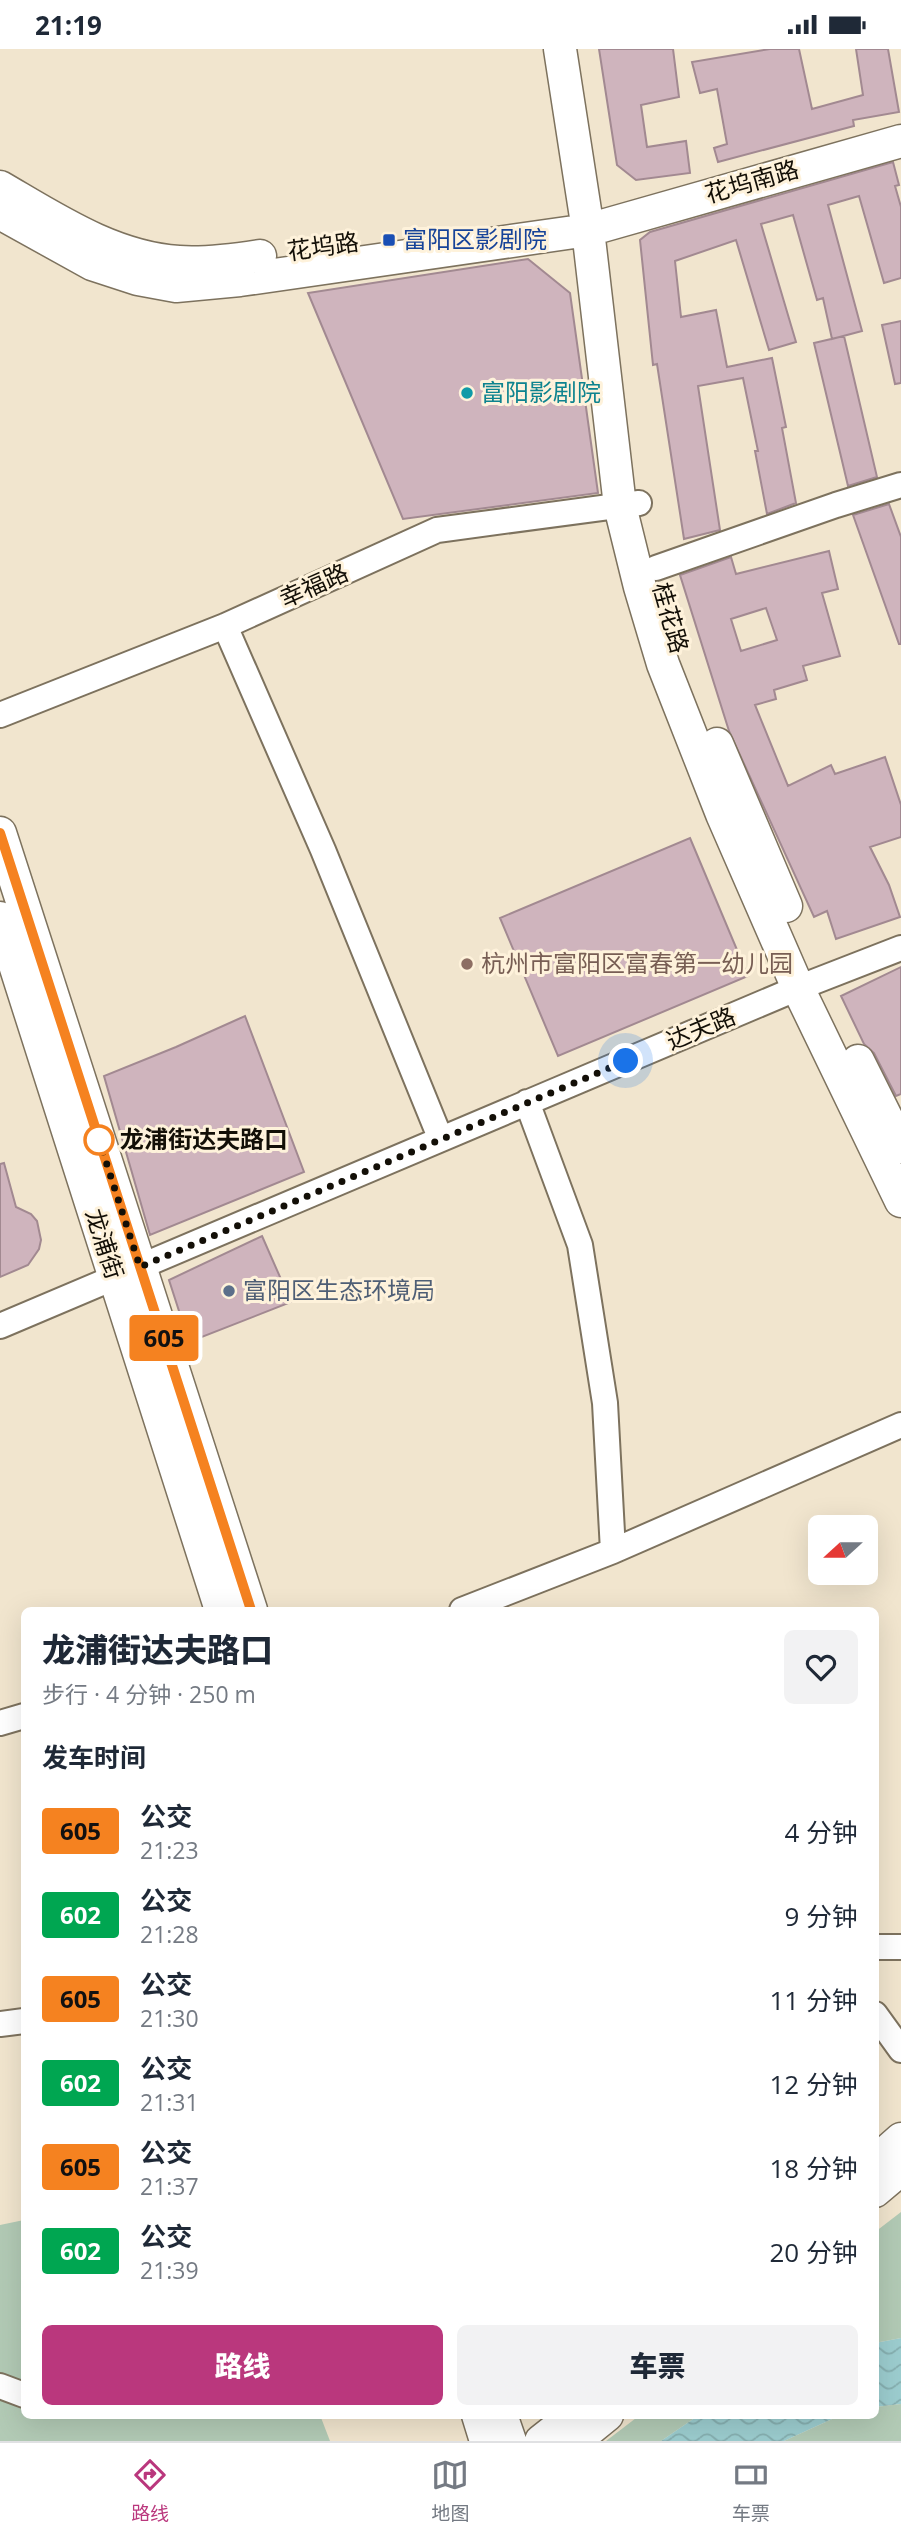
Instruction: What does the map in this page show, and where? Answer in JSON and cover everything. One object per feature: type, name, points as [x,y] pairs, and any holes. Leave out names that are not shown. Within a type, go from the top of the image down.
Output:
[{"type":"main road","points":[[559,49],[595,218]]},
{"type":"main road","name":"桂花路","points":[[579,49],[595,218],[630,504],[656,568],[683,663],[805,979],[901,1147]]},
{"type":"main road","name":"花坞路","points":[[0,213],[92,264],[138,279],[176,286],[240,280],[595,218],[901,125]]},
{"type":"main road","name":"花坞南路","points":[[595,218],[901,141]]},
{"type":"main road","name":"花坞路","points":[[0,187],[64,225],[94,239],[142,256],[179,262],[242,259],[595,218]]},
{"type":"main road","points":[[630,504],[640,587],[663,664],[722,814],[805,979],[901,1201]]},
{"type":"main road","name":"龙浦街","points":[[0,833],[126,1266],[220,1607]]},
{"type":"main road","name":"龙浦街","points":[[0,918],[250,1607]]},
{"type":"main road","points":[[879,2158],[901,2139]]},
{"type":"main road","points":[[879,2188],[901,2169]]},
{"type":"main road","points":[[469,2441],[470,2419]]},
{"type":"main road","points":[[479,2419],[486,2441]]},
{"type":"main road","points":[[502,2419],[510,2441]]},
{"type":"main road","points":[[541,2441],[569,2419]]},
{"type":"main road","points":[[575,2441],[602,2419]]},
{"type":"street","points":[[656,568],[901,485]]},
{"type":"street","name":"幸福路","points":[[0,715],[225,626],[437,530],[630,504]]},
{"type":"street","points":[[225,626],[323,850],[438,1130]]},
{"type":"street","name":"达夫路","points":[[0,1313],[394,1161],[901,935]]},
{"type":"street","name":"达夫路","points":[[0,1326],[126,1266],[438,1130],[805,979],[901,948]]},
{"type":"street","points":[[527,1102],[580,1245],[605,1403],[613,1551]]},
{"type":"street","points":[[496,1604],[901,1425]]},
{"type":"street","points":[[0,1723],[21,1717]]},
{"type":"street","points":[[879,1947],[901,1947]]},
{"type":"street","points":[[879,2020],[901,2050]]},
{"type":"street","points":[[0,2025],[21,2022]]},
{"type":"street","points":[[0,2386],[21,2394]]},
{"type":"green space","points":[[901,2212],[901,2338],[879,2342],[879,2229]]},
{"type":"green space","points":[[21,2221],[21,2419],[322,2419],[330,2441],[0,2441],[0,2225]]},
{"type":"green space","points":[[901,2404],[901,2441],[784,2441],[832,2419],[879,2419],[879,2407]]},
{"type":"green space","points":[[635,2419],[693,2419],[661,2441],[606,2441]]},
{"type":"water","points":[[901,2338],[901,2404],[879,2407],[879,2342]]},
{"type":"water","points":[[693,2419],[832,2419],[784,2441],[661,2441]]},
{"type":"building","points":[[599,49],[673,49],[679,97],[641,105],[647,147],[686,141],[690,173],[636,180],[617,165]]},
{"type":"building","points":[[770,49],[799,49],[812,109],[863,95],[856,49],[888,49],[899,112],[853,120],[854,126],[718,162],[714,148],[727,144],[717,89],[700,93],[692,62]]},
{"type":"building","points":[[893,162],[899,185],[895,186],[901,207],[901,278],[884,283],[859,196],[828,205],[862,331],[832,339],[823,298],[817,300],[793,215],[761,224],[796,342],[769,350],[736,240],[675,261],[681,317],[716,310],[727,367],[772,358],[786,427],[782,428],[796,503],[767,514],[743,378],[698,386],[720,530],[684,539],[657,364],[653,365],[640,240],[650,232]]},
{"type":"building","name":"富阳影剧院","points":[[528,259],[570,293],[598,493],[403,519],[308,293]]},
{"type":"building","points":[[901,321],[901,383],[895,384],[882,325]]},
{"type":"building","points":[[844,336],[877,477],[848,486],[814,343]]},
{"type":"building","points":[[889,504],[901,537],[901,644],[853,515]]},
{"type":"building","points":[[829,551],[838,589],[822,593],[840,656],[803,666],[807,680],[774,690],[776,699],[755,705],[788,786],[831,765],[835,774],[885,757],[901,805],[901,837],[870,847],[889,885],[900,917],[836,939],[827,911],[814,917],[729,731],[680,575],[731,557],[736,574]],"holes":[[[766,608],[777,640],[741,651],[731,619]]]},
{"type":"building","points":[[690,838],[748,976],[558,1056],[500,918]]},
{"type":"building","points":[[901,967],[901,1094],[896,1096],[874,1053],[864,1044],[841,996]]},
{"type":"building","points":[[245,1016],[304,1172],[150,1235],[104,1076]]},
{"type":"building","points":[[4,1163],[16,1207],[31,1214],[37,1221],[41,1240],[39,1249],[28,1265],[0,1277],[0,1164]]},
{"type":"building","name":"富阳区生态环境局","points":[[262,1236],[291,1302],[189,1342],[169,1280]]},
{"type":"bus line","name":"605","points":[[0,833],[250,1607]]},
{"type":"place","name":"富阳区影剧院","points":[[389,240]]},
{"type":"place","name":"富阳影剧院","points":[[467,393]]},
{"type":"place","name":"杭州市富阳区富春第一幼儿园","points":[[467,964]]},
{"type":"place","name":"龙浦街达夫路口","points":[[99,1140]]},
{"type":"place","name":"富阳区生态环境局","points":[[229,1291]]},
{"type":"route","points":[[99,1140],[140,1267],[626,1061]]}]
